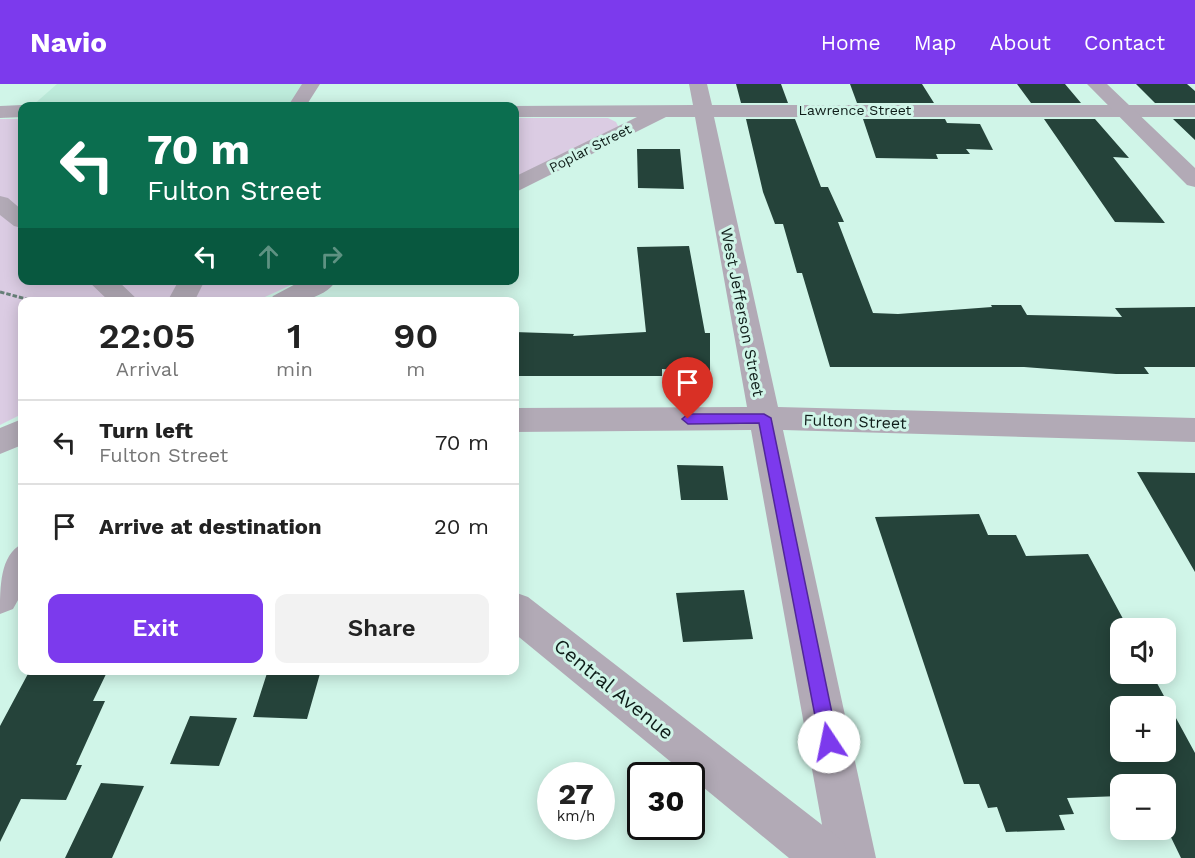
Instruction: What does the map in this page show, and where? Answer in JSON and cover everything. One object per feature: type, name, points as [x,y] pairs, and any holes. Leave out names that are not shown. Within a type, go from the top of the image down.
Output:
[{"type":"street","points":[[299,102],[310,84]]},
{"type":"street","points":[[1096,84],[1195,180]]},
{"type":"street","name":"Lawrence Street","points":[[519,111],[665,111],[700,97],[1124,111],[1195,111]]},
{"type":"street","name":"West Jefferson Street","points":[[700,97],[852,858]]},
{"type":"street","points":[[0,111],[18,111]]},
{"type":"street","name":"Poplar Street","points":[[519,184],[665,111]]},
{"type":"street","points":[[0,203],[18,218]]},
{"type":"street","points":[[106,285],[121,297]]},
{"type":"street","points":[[292,297],[314,285]]},
{"type":"street","name":"Fulton Street","points":[[519,420],[764,418],[1195,430]]},
{"type":"street","points":[[0,423],[18,423]]},
{"type":"street","points":[[0,442],[18,433]]},
{"type":"street","points":[[0,597],[18,567]]},
{"type":"street","name":"Central Avenue","points":[[519,613],[826,858]]},
{"type":"path","points":[[0,292],[19,297]]},
{"type":"shaded area","points":[[57,84],[311,84],[300,102],[37,102]]},
{"type":"shaded area","points":[[519,118],[608,118],[616,122],[619,128],[519,176]]},
{"type":"shaded area","points":[[0,119],[18,119],[18,285],[291,285],[265,297],[18,297],[18,416],[0,425]]},
{"type":"building","points":[[736,84],[781,84],[788,103],[741,103]]},
{"type":"building","points":[[850,84],[922,84],[934,103],[857,103]]},
{"type":"building","points":[[1017,84],[1065,84],[1081,103],[1031,103]]},
{"type":"building","points":[[1136,84],[1187,84],[1195,91],[1195,103],[1155,103]]},
{"type":"building","points":[[746,119],[795,119],[821,187],[828,187],[844,222],[838,222],[873,313],[898,314],[992,307],[991,305],[1021,305],[1027,315],[1122,317],[1115,308],[1195,307],[1195,367],[1144,367],[1149,374],[1116,374],[1024,367],[830,367],[802,273],[797,273],[783,224],[775,224],[763,192]]},
{"type":"building","points":[[863,119],[945,119],[947,123],[980,124],[993,150],[966,149],[970,154],[936,154],[938,159],[876,158]]},
{"type":"building","points":[[1044,119],[1095,119],[1129,158],[1113,157],[1165,223],[1115,222]]},
{"type":"building","points":[[1173,119],[1195,119],[1195,140]]},
{"type":"building","points":[[637,149],[680,149],[684,189],[638,188]]},
{"type":"building","points":[[689,246],[705,333],[710,333],[710,373],[662,369],[662,376],[519,376],[519,332],[574,334],[573,336],[646,332],[637,247]]},
{"type":"building","points":[[677,465],[723,466],[728,500],[681,500]]},
{"type":"building","points":[[1137,472],[1195,473],[1195,572]]},
{"type":"building","points":[[979,514],[988,535],[1016,535],[1026,556],[1088,554],[1123,618],[1110,618],[1110,684],[1157,684],[1164,696],[1110,696],[1110,762],[1176,762],[1176,718],[1195,753],[1195,858],[1181,858],[1172,840],[1176,840],[1176,774],[1110,774],[1110,796],[1067,798],[1074,814],[1059,815],[1065,830],[1006,832],[997,807],[988,808],[979,784],[964,784],[875,517]]},
{"type":"building","points":[[744,590],[753,639],[683,642],[676,593]]},
{"type":"building","points":[[27,675],[106,675],[93,701],[105,701],[76,765],[82,765],[66,800],[21,799],[0,842],[0,726]]},
{"type":"building","points":[[266,675],[320,675],[307,719],[253,717]]},
{"type":"building","points":[[190,716],[237,718],[219,766],[170,764]]},
{"type":"building","points":[[101,783],[144,786],[112,858],[65,858]]},
{"type":"route","points":[[688,419],[764,418],[829,742]]}]
